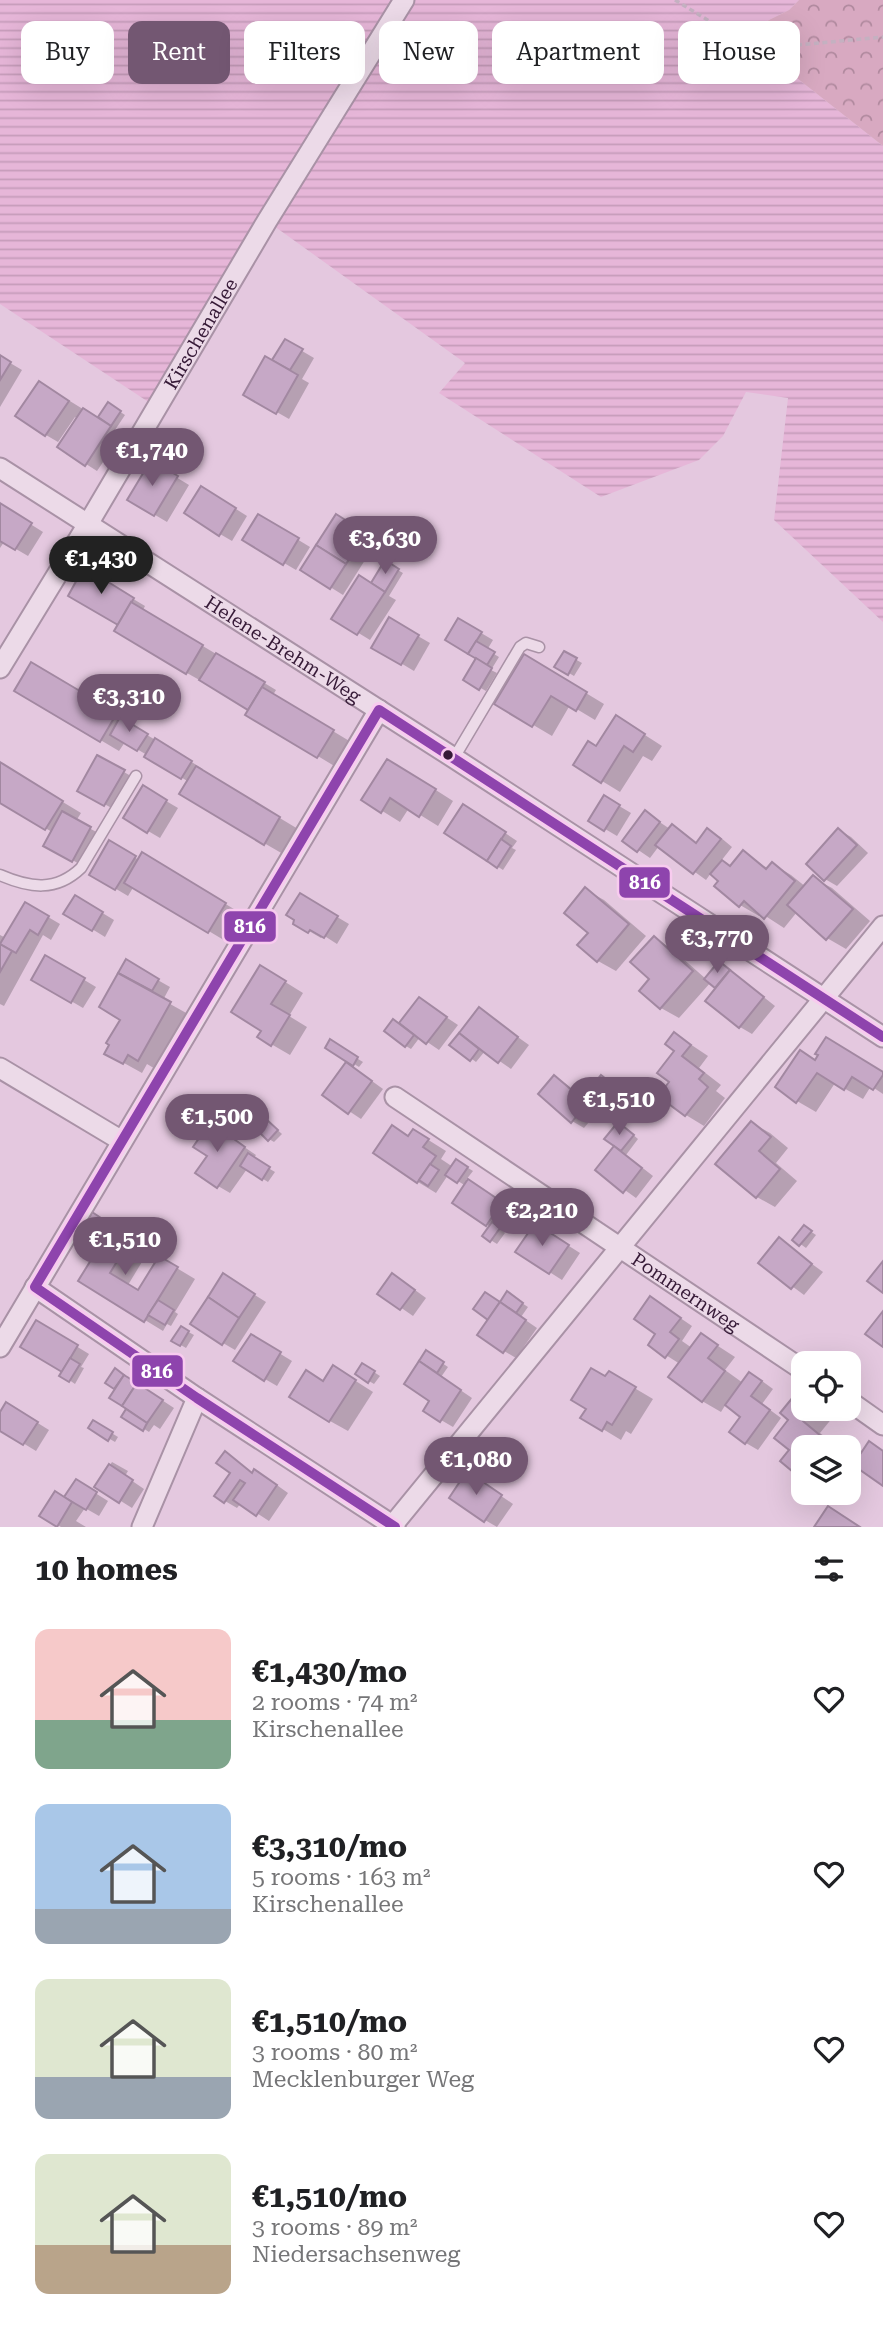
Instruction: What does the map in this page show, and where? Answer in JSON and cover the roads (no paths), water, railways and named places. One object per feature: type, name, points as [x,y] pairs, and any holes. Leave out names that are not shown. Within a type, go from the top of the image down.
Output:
[{"type":"street","name":"Kirschenallee","points":[[0,668],[267,220],[404,0]]},
{"type":"street","name":"Helene-Brehm-Weg","points":[[0,468],[454,758],[883,1037]]},
{"type":"street","points":[[0,1347],[379,710]]},
{"type":"street","points":[[35,1287],[197,1398],[393,1526],[883,926]]},
{"type":"street","points":[[0,1068],[122,1141]]},
{"type":"street","name":"Pommernweg","points":[[395,1097],[791,1362]]},
{"type":"street","points":[[142,1527],[197,1398]]},
{"type":"street","points":[[861,1409],[883,1425]]},
{"type":"lane","points":[[454,758],[520,647],[526,643],[539,648]]},
{"type":"lane","points":[[0,874],[21,884],[46,886],[72,877],[82,868],[136,776]]}]
